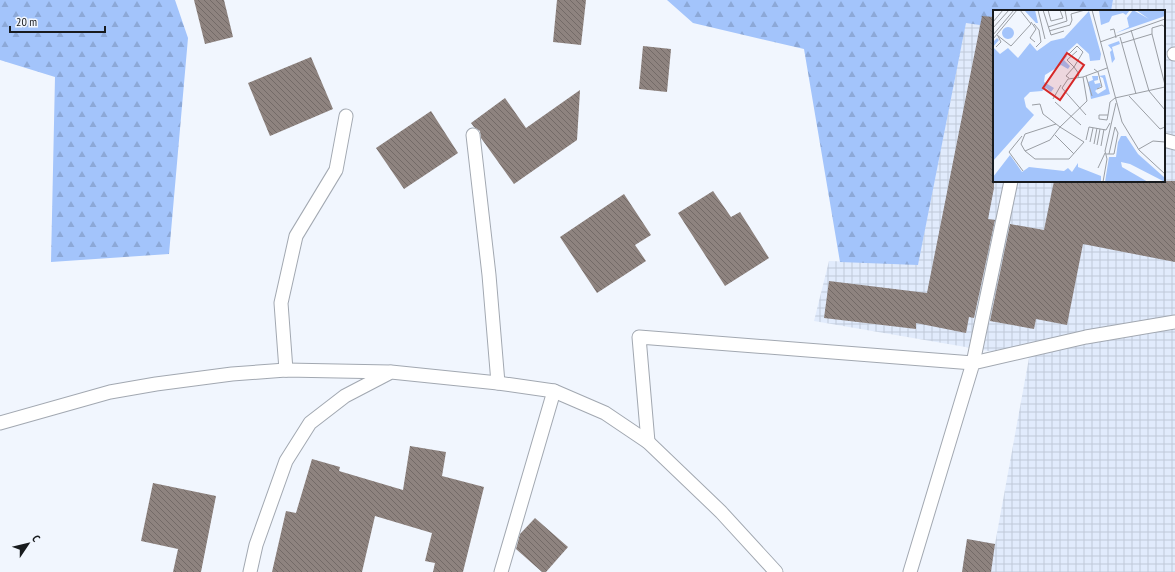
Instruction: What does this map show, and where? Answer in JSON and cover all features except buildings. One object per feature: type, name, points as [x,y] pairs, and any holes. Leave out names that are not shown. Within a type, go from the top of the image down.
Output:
[{"type":"lane","points":[[286,370],[281,303],[296,236],[336,170],[346,116]]},
{"type":"lane","points":[[473,135],[489,274],[498,383]]},
{"type":"lane","points":[[1165,140],[1175,142]]},
{"type":"lane","points":[[910,572],[973,363],[1011,182]]},
{"type":"lane","points":[[648,442],[639,337],[973,363],[1086,337],[1175,322]]},
{"type":"lane","points":[[0,423],[110,392],[156,384],[232,374],[286,370],[323,372],[392,372],[498,383],[554,391],[605,413],[648,442],[721,512],[776,572]]},
{"type":"lane","points":[[250,572],[256,544],[286,461],[310,423],[345,396],[392,372]]},
{"type":"lane","points":[[501,572],[554,391]]},
{"type":"shaded area","points":[[1113,0],[1175,0],[1175,572],[962,572],[967,539],[995,544],[1029,358],[814,321],[829,261],[918,264],[966,22],[993,27],[993,182],[1165,182],[1165,10],[1111,10]]},
{"type":"green space","points":[[0,0],[175,0],[188,38],[169,254],[51,262],[55,77],[0,60]]},
{"type":"green space","points":[[667,0],[1113,0],[1111,10],[993,10],[993,27],[966,23],[918,265],[840,262],[804,49],[693,23]]}]
